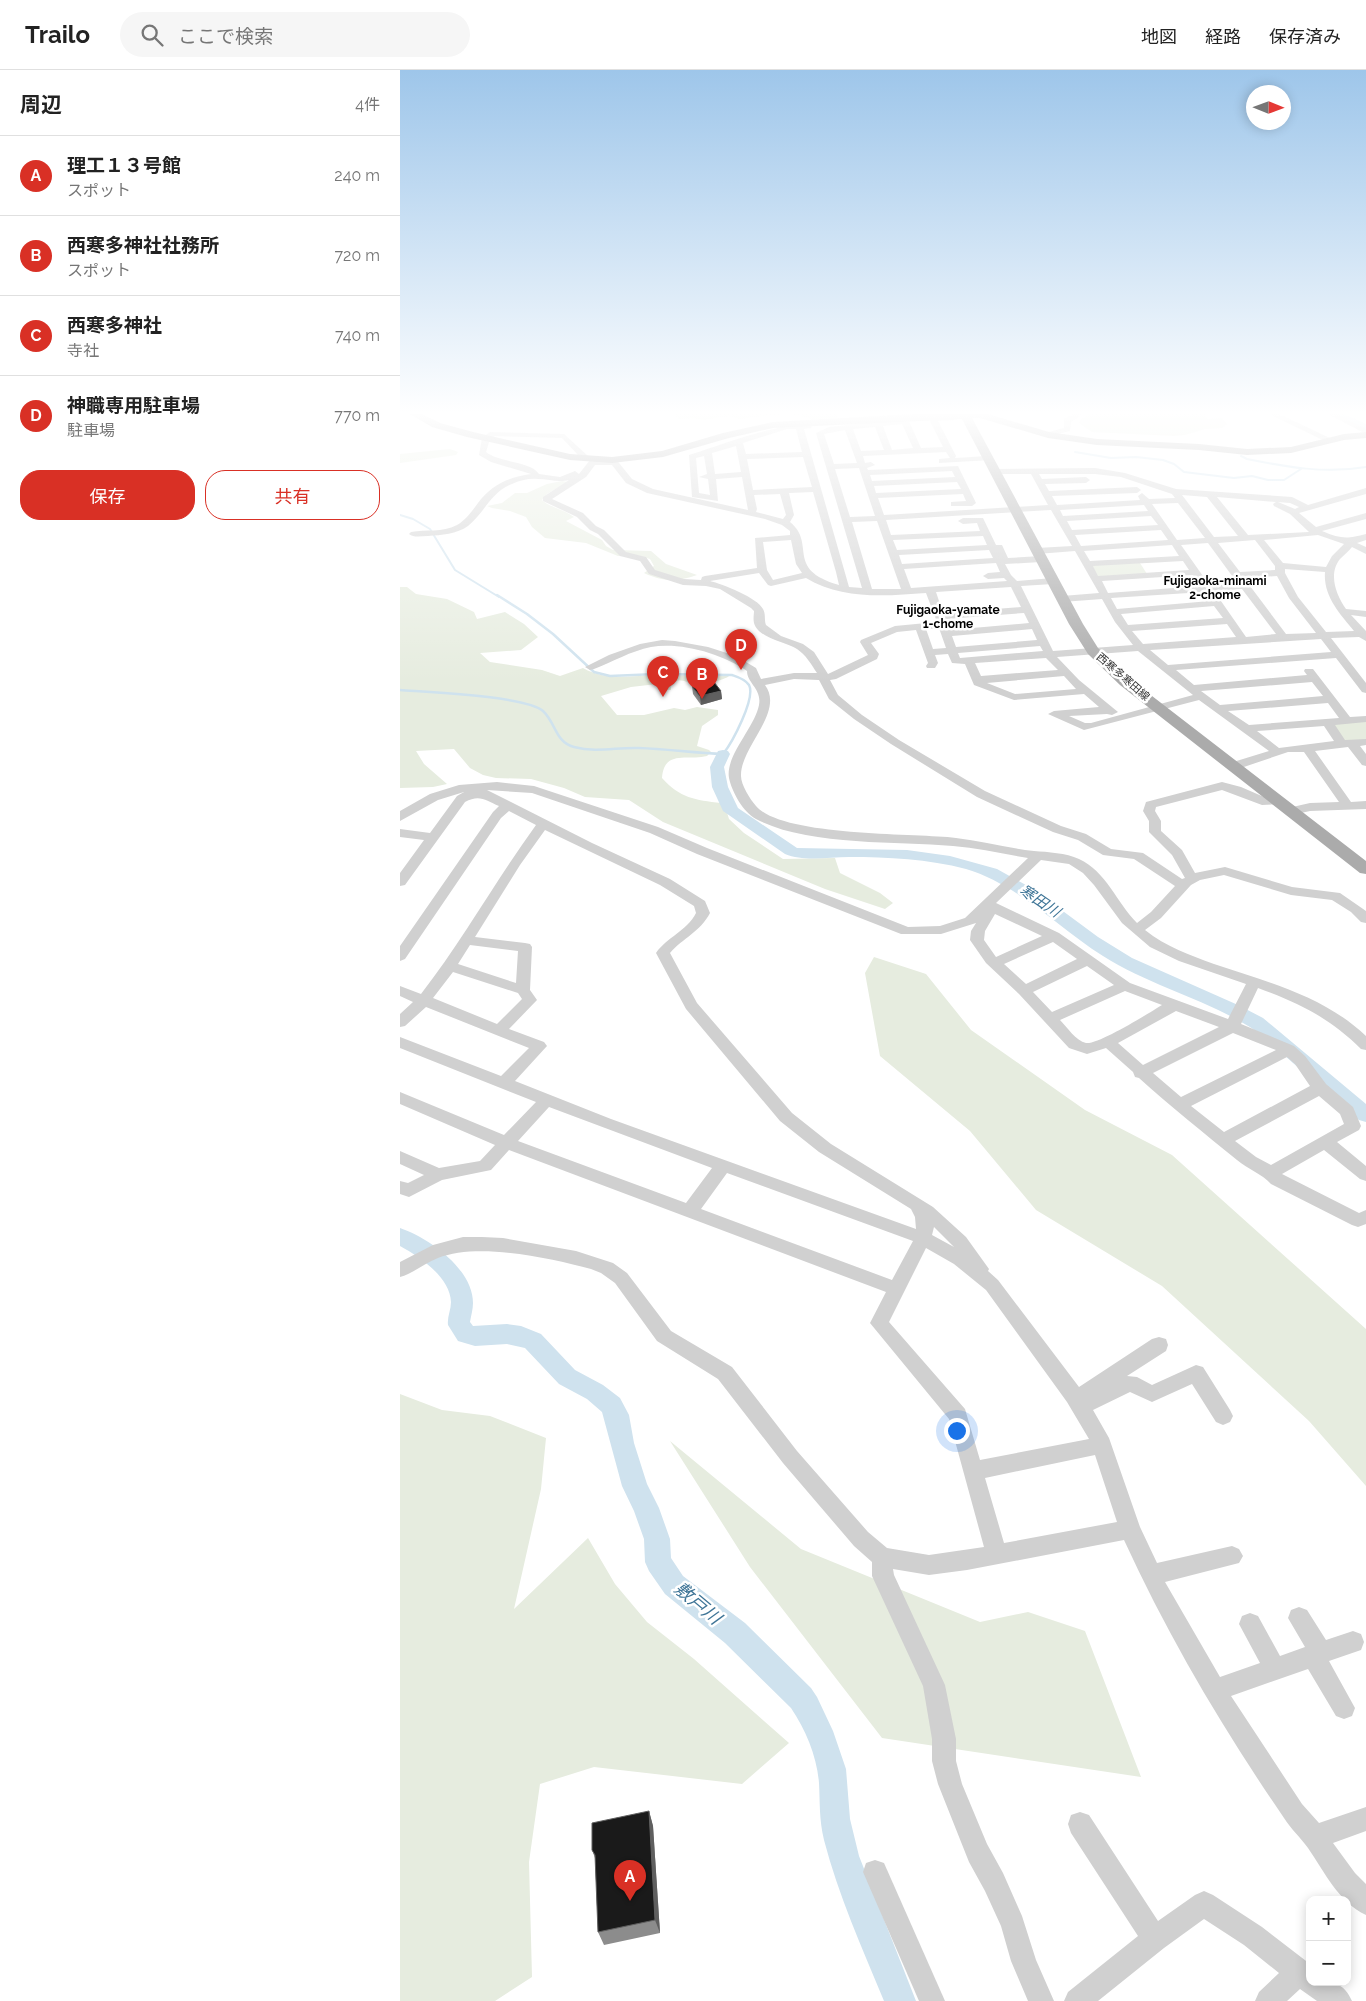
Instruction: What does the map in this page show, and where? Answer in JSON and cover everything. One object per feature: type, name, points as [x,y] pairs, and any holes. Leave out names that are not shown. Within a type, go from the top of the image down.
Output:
[{"type":"main road","name":"西寒多寒田線","points":[[1011,502],[1062,599],[1093,650],[1125,682],[1366,869]]},
{"type":"street","points":[[414,534],[459,528],[482,502]]},
{"type":"street","points":[[547,502],[580,515],[593,528],[601,532],[623,554],[643,559],[652,572],[683,582],[706,583],[723,587],[755,606],[759,610],[759,623],[762,627],[777,638],[806,650],[834,697],[858,717],[961,783],[1057,829],[1082,837],[1108,852],[1138,856],[1188,882]]},
{"type":"street","points":[[701,502],[785,523],[794,530],[802,570],[821,583],[844,590],[868,592],[1006,575]]},
{"type":"street","points":[[751,502],[753,509],[751,513]]},
{"type":"street","points":[[785,523],[790,515],[787,502]]},
{"type":"street","points":[[822,502],[841,572],[844,590]]},
{"type":"street","points":[[841,502],[868,592]]},
{"type":"street","points":[[875,502],[906,586]]},
{"type":"street","points":[[881,517],[972,502]]},
{"type":"street","points":[[976,502],[1005,561],[1078,549],[1314,534],[1311,528]]},
{"type":"street","points":[[1051,502],[1114,612],[1140,647],[1196,692],[1278,752]]},
{"type":"street","points":[[846,520],[1144,502]]},
{"type":"street","points":[[1146,502],[1243,640]]},
{"type":"street","points":[[1182,502],[1283,637]]},
{"type":"street","points":[[1216,502],[1245,538]]},
{"type":"street","points":[[1273,502],[1293,512],[1311,528],[1331,538],[1349,542],[1366,551]]},
{"type":"street","points":[[1296,502],[1307,508]]},
{"type":"street","points":[[1293,512],[1326,502]]},
{"type":"street","points":[[1061,519],[1154,513]]},
{"type":"street","points":[[1238,529],[1311,528],[1366,516]]},
{"type":"street","points":[[881,517],[980,520],[1006,575],[1017,589],[1034,626],[1050,654],[1086,692],[1120,718]]},
{"type":"street","points":[[1069,533],[1163,527]]},
{"type":"street","points":[[888,538],[986,533]]},
{"type":"street","points":[[795,537],[758,540],[762,570],[771,583],[808,575]]},
{"type":"street","points":[[1257,537],[1280,570],[1289,590],[1366,690]]},
{"type":"street","points":[[1349,542],[1366,538]]},
{"type":"street","points":[[1349,542],[1348,547],[1336,557],[1330,570],[1330,590],[1342,611],[1364,636]]},
{"type":"street","points":[[893,552],[992,546]]},
{"type":"street","points":[[950,549],[956,563]]},
{"type":"street","points":[[1086,564],[1185,558]]},
{"type":"street","points":[[898,566],[999,560]]},
{"type":"street","points":[[1140,560],[1150,575]]},
{"type":"street","points":[[683,582],[762,570]]},
{"type":"street","points":[[1237,575],[1280,570],[1330,570]]},
{"type":"street","points":[[1095,579],[1196,572]]},
{"type":"street","points":[[906,586],[932,594],[1017,589],[1053,582]]},
{"type":"street","points":[[1062,599],[1245,586]]},
{"type":"street","points":[[932,594],[956,661],[1283,637],[1322,635],[1364,636]]},
{"type":"street","points":[[1114,612],[1217,603]]},
{"type":"street","points":[[758,683],[794,676],[824,678],[841,674],[872,659],[874,654],[865,642],[895,629],[943,625],[1026,610]]},
{"type":"street","points":[[1342,611],[1366,614]]},
{"type":"street","points":[[1126,628],[1230,621]]},
{"type":"street","points":[[943,625],[1034,626]]},
{"type":"street","points":[[920,627],[933,663],[931,666]]},
{"type":"street","points":[[1228,641],[1243,662]]},
{"type":"street","points":[[590,667],[643,646],[656,643],[714,652],[741,663],[751,669],[752,675],[764,693],[765,704],[761,716],[738,761],[735,777],[744,799],[753,811],[760,816],[794,828],[846,836],[955,842],[1065,859],[1081,865],[1104,888],[1119,911],[1149,940],[1174,954],[1254,982],[1323,1010],[1342,1023],[1366,1045]]},
{"type":"street","points":[[929,652],[1044,643]]},
{"type":"street","points":[[1165,668],[1338,655]]},
{"type":"street","points":[[1300,658],[1347,720]]},
{"type":"street","points":[[969,660],[978,683],[1014,698],[1086,692]]},
{"type":"street","points":[[977,680],[1066,673]]},
{"type":"street","points":[[1109,710],[1054,714],[1084,727],[1159,708],[1196,692],[1315,678]]},
{"type":"street","points":[[1219,708],[1331,699]]},
{"type":"street","points":[[1246,729],[1366,719]]},
{"type":"street","points":[[1327,722],[1366,762]]},
{"type":"street","points":[[1234,766],[1278,752],[1366,742]]},
{"type":"street","points":[[1308,748],[1348,806]]},
{"type":"street","points":[[400,817],[414,807],[434,797],[459,790],[486,786],[524,788],[626,820],[906,931],[941,930],[970,921],[990,906],[1038,855]]},
{"type":"street","points":[[1188,882],[1177,853],[1155,832],[1155,821],[1149,810],[1150,805],[1222,786],[1233,788],[1257,801],[1279,801]]},
{"type":"street","points":[[400,882],[461,799],[470,794],[483,793],[665,882],[700,904],[703,913],[699,923],[691,931],[667,947],[662,953],[674,977],[698,1015],[786,1116],[803,1131],[825,1148],[917,1204],[940,1221],[962,1244],[1079,1403],[1101,1445],[1130,1529],[1151,1575],[1214,1690],[1294,1812],[1315,1837],[1346,1882],[1366,1902]]},
{"type":"street","points":[[1292,811],[1310,807],[1366,805]]},
{"type":"street","points":[[400,956],[497,815],[508,806]]},
{"type":"street","points":[[400,1022],[424,1001],[450,966],[514,864],[543,824]]},
{"type":"street","points":[[400,833],[432,837]]},
{"type":"street","points":[[1137,930],[1156,915],[1188,882],[1224,871],[1292,891],[1335,896],[1356,909],[1366,919]]},
{"type":"street","points":[[990,906],[1054,936],[1125,986],[1289,1050],[1300,1060],[1320,1088],[1347,1111],[1354,1126],[1327,1143],[1270,1173]]},
{"type":"street","points":[[990,906],[978,931],[977,940],[994,963],[1024,991],[1074,1044],[1087,1049],[1108,1042],[1174,1005]]},
{"type":"street","points":[[994,963],[1054,936]]},
{"type":"street","points":[[466,940],[525,947],[523,990]]},
{"type":"street","points":[[1024,991],[1089,959]]},
{"type":"street","points":[[450,966],[523,990],[530,1000],[499,1030]]},
{"type":"street","points":[[1140,1073],[1232,1027],[1254,982]]},
{"type":"street","points":[[1050,1019],[1125,986]]},
{"type":"street","points":[[400,991],[539,1046],[503,1084]]},
{"type":"street","points":[[400,1042],[546,1101],[923,1238],[960,1259],[992,1286]]},
{"type":"street","points":[[1108,1042],[1140,1073],[1179,1105],[1277,1180],[1298,1188],[1358,1220],[1366,1217]]},
{"type":"street","points":[[1179,1105],[1289,1050]]},
{"type":"street","points":[[1224,1140],[1320,1088]]},
{"type":"street","points":[[400,1098],[507,1143],[897,1289]]},
{"type":"street","points":[[400,1188],[409,1192],[438,1174],[485,1166],[546,1101]]},
{"type":"street","points":[[1327,1143],[1366,1176]]},
{"type":"street","points":[[400,1157],[438,1174]]},
{"type":"street","points":[[689,1212],[723,1166]]},
{"type":"street","points":[[917,1204],[924,1215],[926,1226],[923,1238],[880,1323],[958,1415],[996,1554]]},
{"type":"street","points":[[400,1270],[433,1252],[463,1244],[503,1245],[576,1258],[594,1262],[607,1268],[621,1278],[664,1336],[725,1373],[790,1457],[861,1539],[882,1556],[929,1565],[1130,1529]]},
{"type":"street","points":[[1079,1403],[1159,1346]]},
{"type":"street","points":[[1079,1403],[1130,1383],[1152,1394],[1196,1373],[1223,1416]]},
{"type":"street","points":[[973,1471],[1101,1445]]},
{"type":"street","points":[[882,1556],[883,1576],[934,1686],[944,1739],[944,1761],[950,1784],[978,1853],[994,1882],[1013,1925],[1024,1961],[1041,2001]]},
{"type":"street","points":[[1151,1575],[1232,1556]]},
{"type":"street","points":[[1299,1618],[1344,1708]]},
{"type":"street","points":[[1250,1624],[1275,1669]]},
{"type":"street","points":[[1214,1690],[1352,1642]]},
{"type":"street","points":[[1315,1837],[1366,1819]]},
{"type":"street","points":[[1080,1824],[1155,1939]]},
{"type":"street","points":[[875,1872],[932,2001]]},
{"type":"street","points":[[1077,2001],[1155,1939],[1204,1904],[1253,1936],[1306,1977]]},
{"type":"street","points":[[1268,2001],[1306,1979]]},
{"type":"street","points":[[1318,1986],[1339,2001]]},
{"type":"shaded area","points":[[545,502],[574,517],[566,521],[602,540],[606,546],[613,550],[651,551],[666,564],[697,575],[670,580],[651,576],[644,573],[654,566],[650,559],[637,555],[618,556],[586,543],[545,538],[532,527],[526,517],[487,506],[502,503]]},
{"type":"shaded area","points":[[1140,563],[1147,574],[1097,577],[1092,564]]},
{"type":"shaded area","points":[[400,587],[407,587],[416,594],[447,599],[474,612],[477,619],[505,612],[524,624],[538,637],[521,650],[480,653],[490,662],[542,670],[560,676],[583,668],[601,675],[620,677],[659,675],[729,676],[719,681],[703,684],[678,680],[671,683],[671,690],[663,690],[657,684],[631,687],[601,696],[617,715],[644,715],[674,708],[685,710],[697,707],[718,710],[718,715],[702,726],[697,746],[711,752],[707,756],[672,760],[667,763],[662,778],[675,790],[688,797],[721,803],[725,806],[729,819],[744,833],[783,859],[835,858],[840,873],[880,893],[893,903],[885,909],[825,889],[663,822],[629,800],[585,797],[564,788],[531,779],[496,778],[483,775],[470,768],[454,749],[416,751],[424,764],[447,784],[433,787],[400,788]]},
{"type":"shaded area","points":[[1366,721],[1366,741],[1345,742],[1332,723]]},
{"type":"shaded area","points":[[874,957],[926,974],[971,1030],[1085,1110],[1172,1155],[1366,1329],[1366,1486],[1309,1421],[1162,1286],[1036,1210],[970,1131],[880,1056],[865,973]]},
{"type":"shaded area","points":[[400,1394],[442,1410],[490,1416],[546,1438],[541,1489],[514,1609],[588,1538],[615,1584],[647,1622],[694,1659],[789,1743],[742,1784],[594,1767],[540,1784],[529,1862],[532,1977],[495,2001],[400,2001]]},
{"type":"shaded area","points":[[670,1441],[801,1549],[980,1622],[1028,1612],[1085,1631],[1141,1777],[882,1738],[750,1567]]},
{"type":"building","points":[[714,682],[721,691],[700,696],[692,686]]},
{"type":"building","points":[[649,1811],[655,1920],[598,1932],[592,1823]]},
{"type":"waterway","points":[[400,515],[413,519],[430,529],[455,570],[499,597]]},
{"type":"waterway","points":[[400,690],[498,698],[533,706],[543,711],[563,741],[568,745],[582,749],[639,748],[723,754],[737,731],[749,700],[749,685],[739,677],[732,675],[657,674],[610,676],[594,672],[553,634],[527,614],[497,595]]},
{"type":"waterway","name":"寒田川","points":[[723,754],[717,767],[720,787],[731,811],[791,851],[796,853],[863,852],[929,857],[972,866],[992,873],[1027,892],[1092,941],[1126,962],[1232,1009],[1256,1022],[1282,1042],[1366,1115]]},
{"type":"waterway","name":"敷戸川","points":[[400,1237],[419,1247],[439,1262],[455,1282],[462,1302],[459,1325],[466,1334],[475,1336],[507,1334],[521,1336],[533,1341],[567,1377],[595,1392],[611,1405],[617,1415],[622,1443],[635,1486],[646,1508],[657,1539],[658,1562],[674,1585],[735,1633],[801,1698],[813,1718],[824,1745],[834,1782],[835,1819],[844,1856],[900,2001]]},
{"type":"place","name":"神職専用駐車場","points":[[741,670]]},
{"type":"place","name":"西寒多神社","points":[[663,697]]},
{"type":"place","name":"西寒多神社社務所","points":[[702,699]]},
{"type":"place","name":"理工１３号館","points":[[630,1901]]},
{"type":"district","name":"Fujigaoka-minami 2-chome","points":[[1215,588]]},
{"type":"district","name":"Fujigaoka-yamate 1-chome","points":[[948,617]]}]
